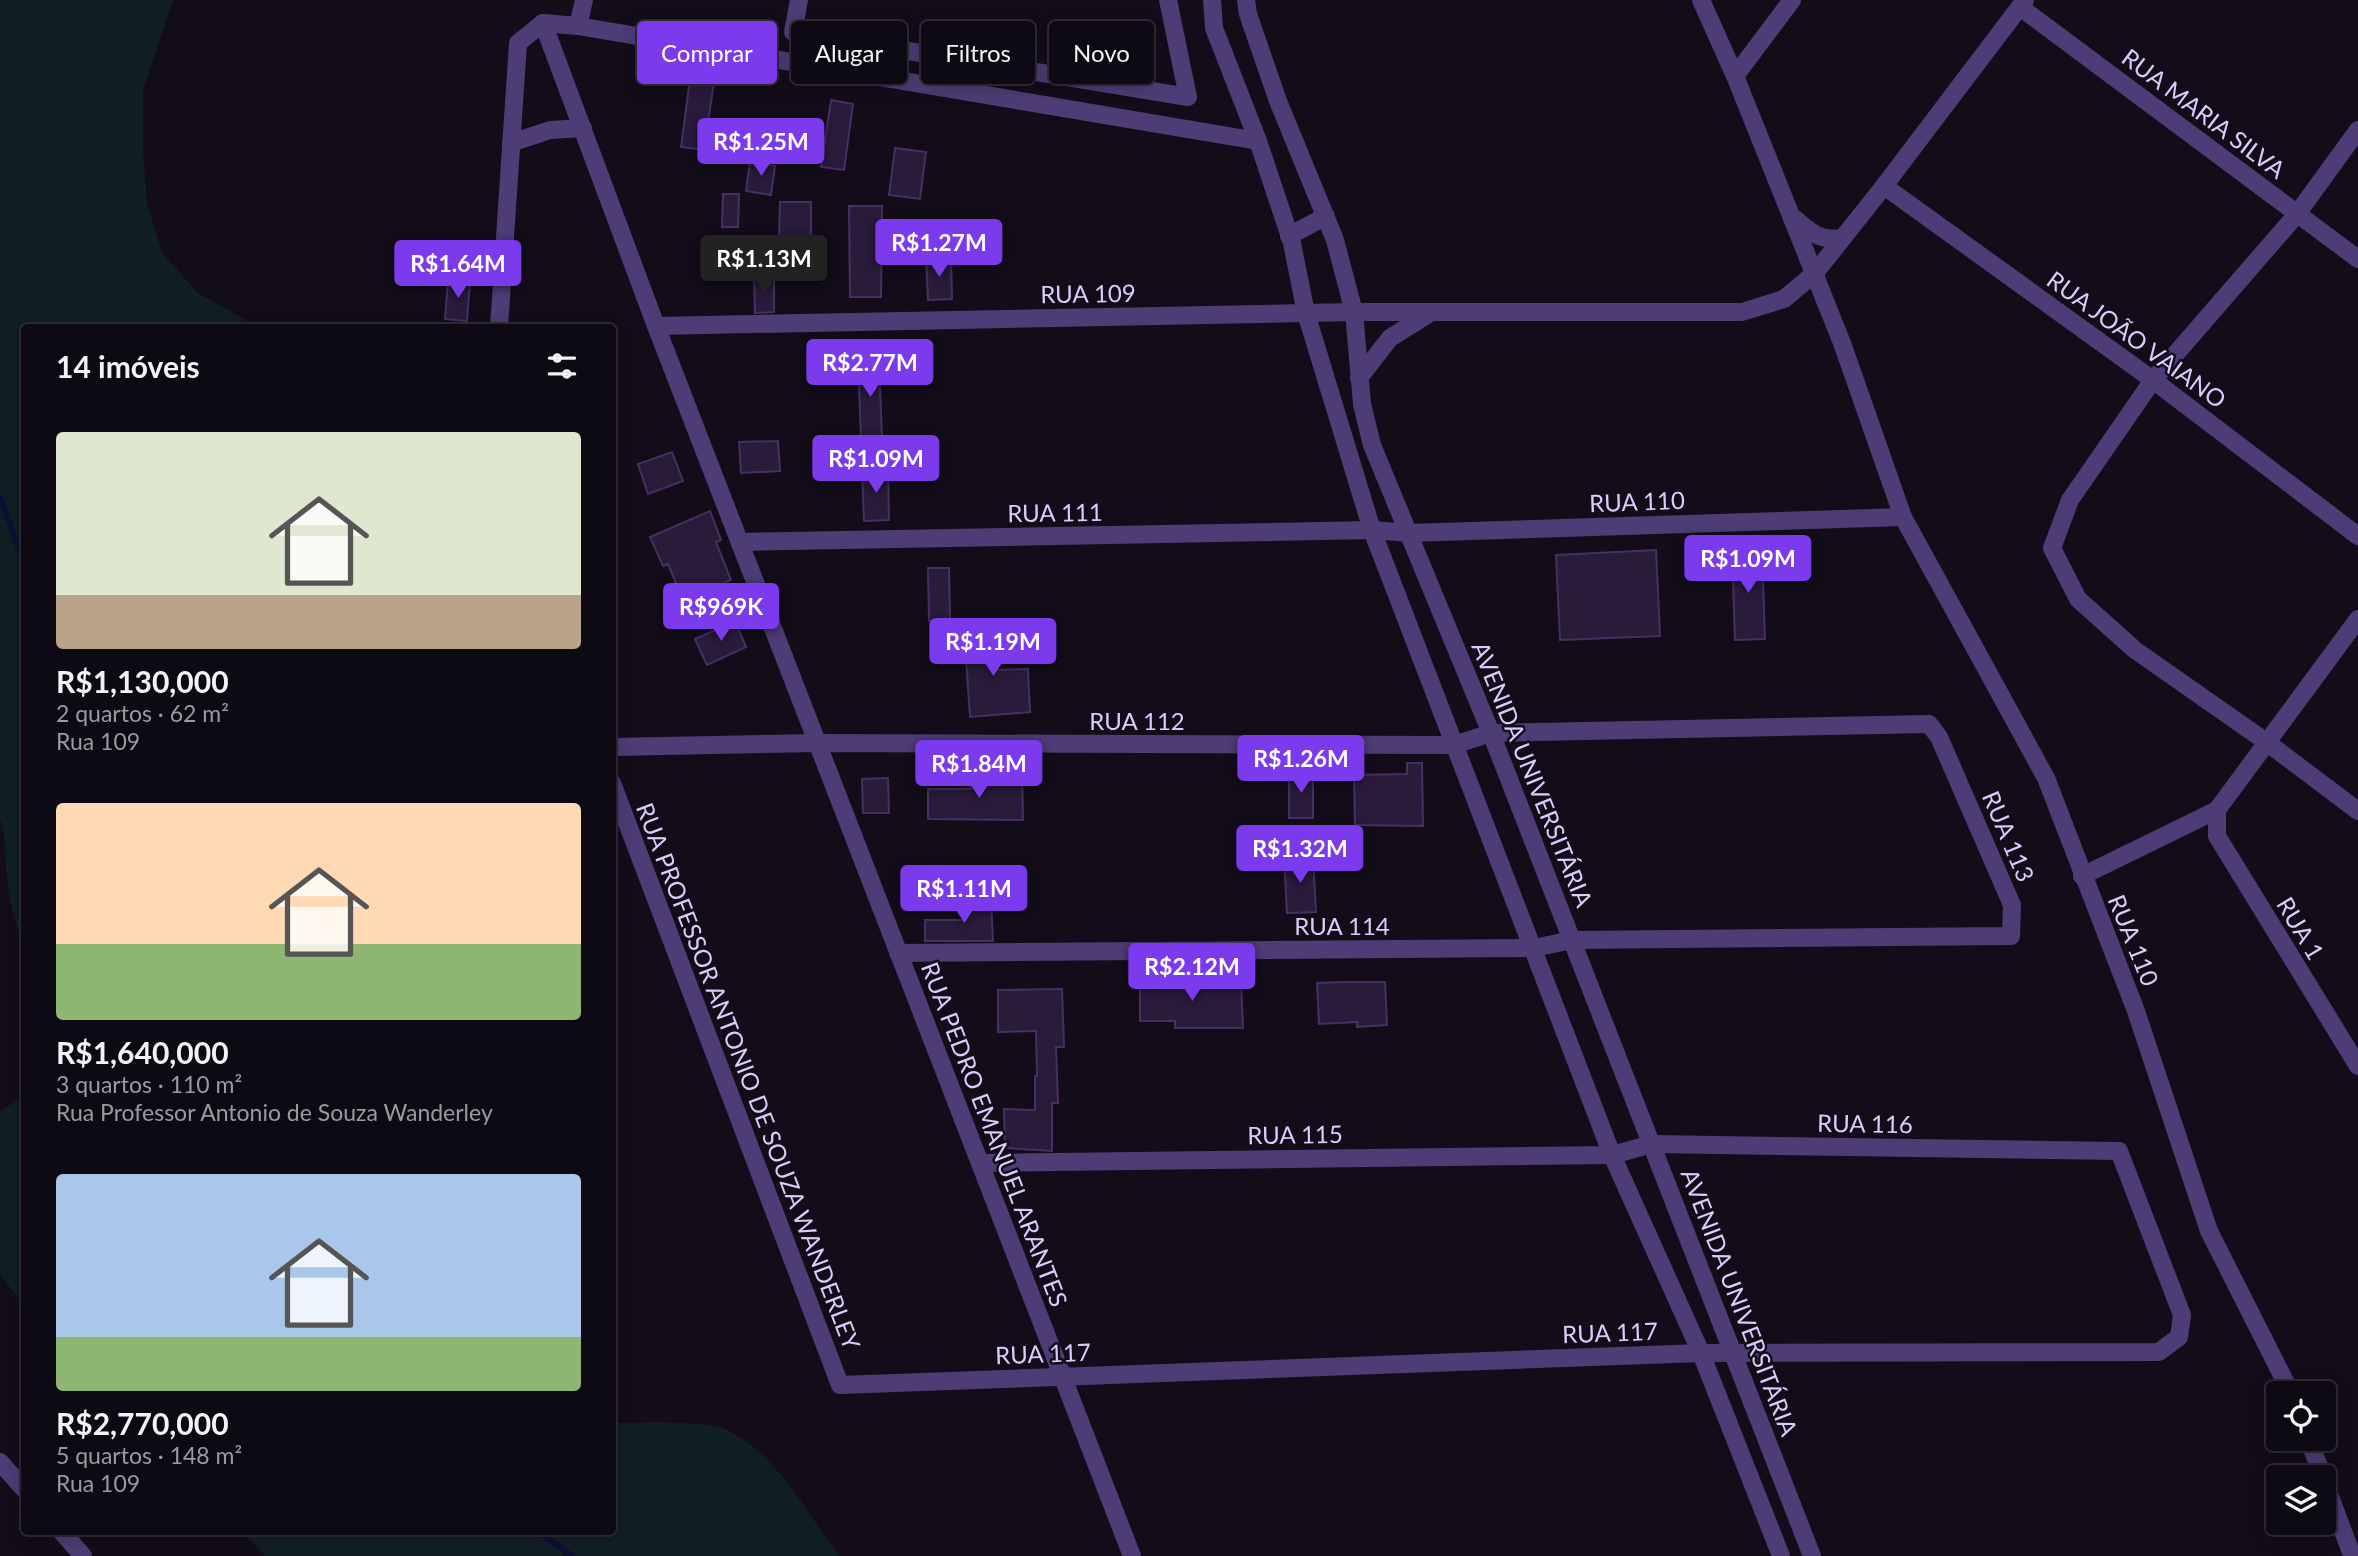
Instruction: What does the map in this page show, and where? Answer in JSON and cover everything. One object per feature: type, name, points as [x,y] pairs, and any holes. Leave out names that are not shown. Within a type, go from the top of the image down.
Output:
[{"type":"street","points":[[578,26],[584,0]]},
{"type":"street","points":[[799,0],[793,32],[1188,97],[1168,0]]},
{"type":"street","points":[[1212,0],[1214,28],[1258,141],[1289,236],[1306,313],[1372,530],[1612,1155],[1700,1353],[1781,1556]]},
{"type":"street","name":"AVENIDA UNIVERSITÁRIA","points":[[1246,0],[1248,14],[1278,101],[1335,240],[1353,312],[1359,378],[1372,445],[1491,733],[1812,1556]]},
{"type":"street","name":"RUA 110","points":[[1701,0],[1815,273],[1903,517],[2046,778],[2136,1011],[2209,1231],[2285,1381]]},
{"type":"street","points":[[1735,76],[1792,0]]},
{"type":"street","points":[[1353,312],[1742,312],[1784,299],[1815,273],[2022,3]]},
{"type":"street","name":"RUA MARIA SILVA","points":[[2022,3],[2358,260]]},
{"type":"street","points":[[499,324],[518,43],[543,23],[578,26],[1258,141]]},
{"type":"street","name":"RUA PEDRO EMANUEL ARANTES","points":[[543,23],[656,326],[1132,1556]]},
{"type":"street","points":[[511,143],[550,130],[583,128]]},
{"type":"street","points":[[2358,130],[2297,214],[2153,380],[2070,500],[2052,548],[2078,599],[2135,650],[2265,741],[2358,811]]},
{"type":"street","name":"RUA JOÃO VAIANO","points":[[1884,186],[2153,380],[2358,536]]},
{"type":"street","points":[[1289,236],[1326,216]]},
{"type":"street","points":[[1792,216],[1814,236],[1828,240],[1843,238]]},
{"type":"street","name":"RUA 109","points":[[656,326],[1353,312]]},
{"type":"street","points":[[1359,378],[1390,338],[1432,312]]},
{"type":"street","name":"RUA 110","points":[[1372,530],[1409,533],[1903,517]]},
{"type":"street","name":"RUA 111","points":[[740,542],[1372,530]]},
{"type":"street","points":[[2082,876],[2217,810],[2265,741],[2358,620]]},
{"type":"street","name":"RUA 113","points":[[1491,733],[1928,724],[1939,737],[2012,905],[2011,936],[1572,940],[1534,948]]},
{"type":"street","name":"RUA 112","points":[[616,747],[817,743],[1454,745],[1491,733]]},
{"type":"street","name":"RUA PROFESSOR ANTONIO DE SOUZA WANDERLEY","points":[[616,794],[840,1385]]},
{"type":"street","name":"RUA 1","points":[[2217,810],[2217,836],[2358,1066]]},
{"type":"street","name":"RUA 114","points":[[898,953],[1534,948]]},
{"type":"street","name":"RUA 116","points":[[1612,1155],[1653,1144],[2119,1151]]},
{"type":"street","name":"RUA 117","points":[[840,1385],[1700,1353],[2160,1352],[2179,1337],[2182,1315],[2119,1151]]},
{"type":"street","name":"RUA 115","points":[[980,1163],[1612,1155]]},
{"type":"street","points":[[3,1468],[21,1486]]},
{"type":"street","points":[[2336,1518],[2349,1556],[2358,1556]]},
{"type":"street","points":[[65,1535],[83,1556]]},
{"type":"shaded area","points":[[0,0],[173,0],[143,90],[143,151],[147,204],[163,254],[198,293],[253,324],[21,324],[21,935],[9,895],[0,818]]},
{"type":"shaded area","points":[[21,1097],[21,1301],[0,1275],[0,1112]]},
{"type":"shaded area","points":[[616,1423],[670,1423],[716,1426],[744,1440],[760,1453],[789,1485],[840,1556],[265,1556],[246,1535],[616,1535]]},
{"type":"building","points":[[689,84],[714,84],[704,150],[681,147]]},
{"type":"building","points":[[831,100],[853,104],[844,170],[821,167]]},
{"type":"building","points":[[895,148],[926,152],[920,199],[889,195]]},
{"type":"building","points":[[750,162],[775,166],[771,195],[746,191]]},
{"type":"building","points":[[723,194],[739,194],[738,227],[722,227]]},
{"type":"building","points":[[780,202],[811,202],[811,276],[778,275]]},
{"type":"building","points":[[849,206],[882,206],[881,297],[850,297]]},
{"type":"building","points":[[951,258],[952,299],[928,300],[926,259]]},
{"type":"building","points":[[754,278],[774,278],[774,312],[755,313]]},
{"type":"building","points":[[448,279],[470,281],[467,321],[445,319]]},
{"type":"building","points":[[858,359],[879,359],[882,438],[861,439]]},
{"type":"building","points":[[778,441],[780,471],[741,473],[739,442]]},
{"type":"building","points":[[672,452],[683,481],[648,494],[638,464]]},
{"type":"building","points":[[888,469],[889,520],[864,521],[862,470]]},
{"type":"building","points":[[710,511],[721,540],[716,542],[731,580],[683,600],[668,564],[663,566],[650,537]]},
{"type":"building","points":[[1656,550],[1660,636],[1560,640],[1556,555]]},
{"type":"building","points":[[1732,551],[1762,551],[1765,639],[1735,640]]},
{"type":"building","points":[[928,568],[949,568],[950,620],[929,621]]},
{"type":"building","points":[[735,621],[746,647],[707,665],[695,639]]},
{"type":"building","points":[[993,626],[996,670],[1028,669],[1030,712],[970,717],[964,628]]},
{"type":"building","points":[[1407,763],[1422,763],[1423,826],[1355,825],[1354,775],[1407,774]]},
{"type":"building","points":[[971,772],[992,772],[992,777],[1022,777],[1023,820],[928,819],[928,789],[971,789]]},
{"type":"building","points":[[1289,772],[1313,772],[1313,818],[1289,818]]},
{"type":"building","points":[[888,778],[889,813],[863,813],[862,779]]},
{"type":"building","points":[[1313,857],[1316,912],[1287,913],[1284,858]]},
{"type":"building","points":[[991,899],[993,941],[925,941],[925,920],[966,920],[965,900]]},
{"type":"building","points":[[1140,979],[1203,980],[1203,983],[1241,982],[1243,1028],[1175,1028],[1175,1021],[1140,1021]]},
{"type":"building","points":[[1385,982],[1387,1025],[1357,1027],[1357,1022],[1319,1024],[1317,983]]},
{"type":"building","points":[[1062,989],[1064,1047],[1056,1047],[1058,1103],[1052,1103],[1052,1151],[1005,1148],[1004,1109],[1035,1110],[1036,1031],[998,1032],[998,990]]},
{"type":"waterway","points":[[0,497],[21,555]]},
{"type":"waterway","points":[[543,1535],[572,1556]]}]
